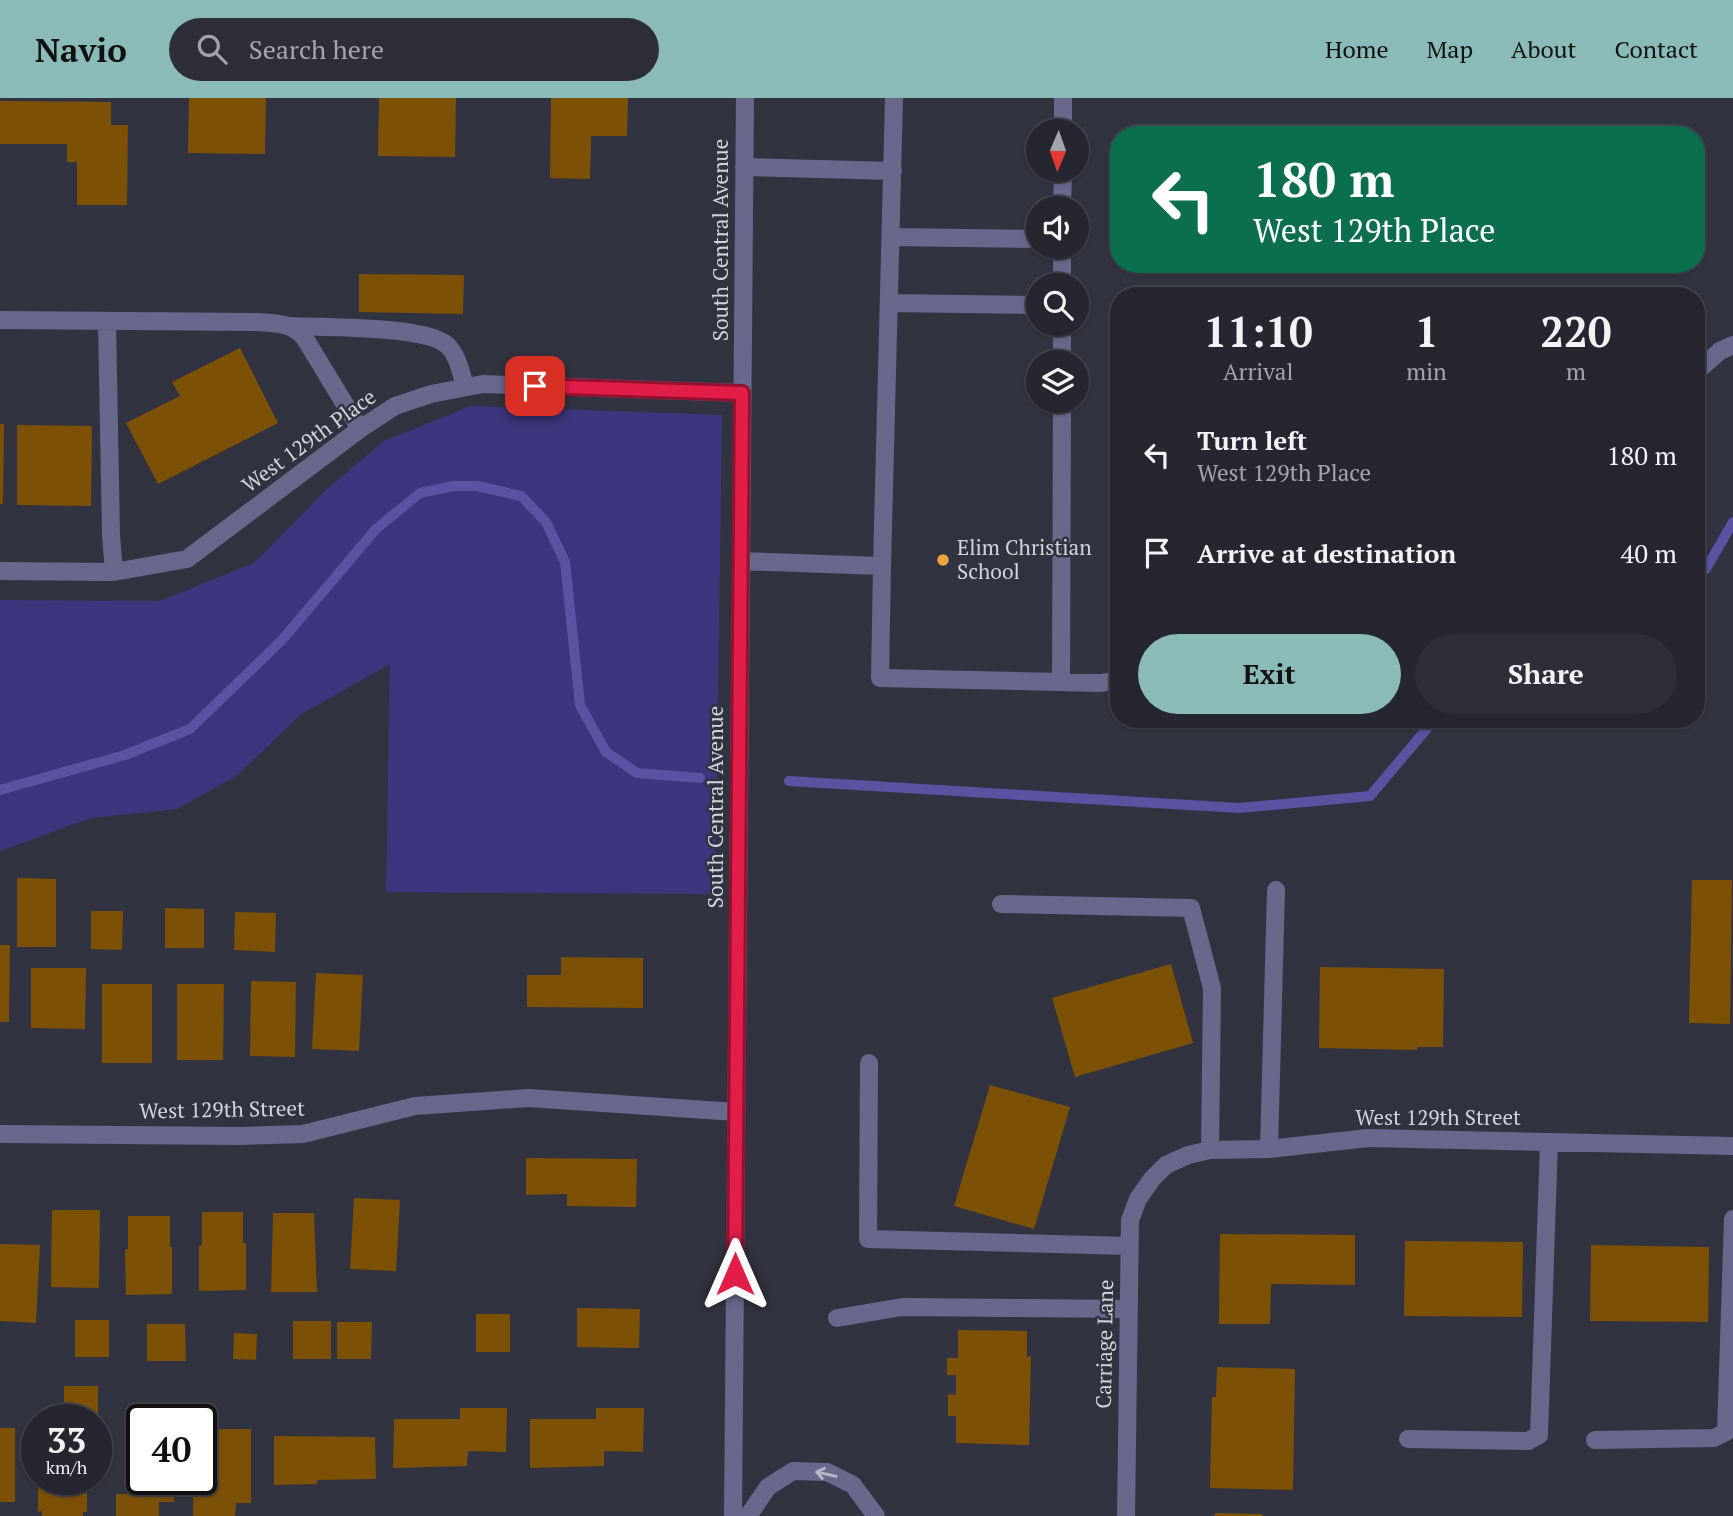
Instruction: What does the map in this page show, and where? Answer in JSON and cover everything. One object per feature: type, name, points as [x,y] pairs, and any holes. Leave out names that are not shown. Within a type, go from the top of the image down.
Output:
[{"type":"street","name":"South Central Avenue","points":[[733,1516],[745,98]]},
{"type":"street","points":[[894,98],[880,678],[1110,681]]},
{"type":"street","points":[[1063,98],[1063,119]]},
{"type":"street","points":[[744,167],[893,171]]},
{"type":"street","points":[[891,237],[1026,239]]},
{"type":"street","points":[[889,303],[1026,304]]},
{"type":"street","points":[[0,320],[257,322],[399,331],[431,336],[449,346],[465,386]]},
{"type":"street","points":[[107,321],[114,572]]},
{"type":"street","points":[[289,326],[304,337],[360,429]]},
{"type":"street","points":[[1705,364],[1720,351],[1733,345]]},
{"type":"street","name":"West 129th Place","points":[[0,571],[114,572],[187,559],[360,429],[395,406],[431,394],[483,384],[742,393]]},
{"type":"street","points":[[1061,682],[1062,413]]},
{"type":"street","points":[[741,561],[882,566]]},
{"type":"street","points":[[1269,1149],[1276,890]]},
{"type":"street","points":[[1001,904],[1191,908],[1212,988],[1210,1150]]},
{"type":"street","points":[[869,1063],[868,1239],[1129,1246]]},
{"type":"street","name":"West 129th Street","points":[[0,1134],[303,1134],[415,1106],[529,1098],[736,1112]]},
{"type":"street","name":"West 129th Street","points":[[1152,1179],[1166,1166],[1188,1154],[1210,1150],[1269,1149],[1368,1138],[1733,1146]]},
{"type":"street","points":[[1408,1439],[1528,1441],[1539,1435],[1549,1142]]},
{"type":"street","name":"Carriage Lane","points":[[1126,1516],[1130,1220],[1138,1199],[1152,1179]]},
{"type":"street","points":[[1595,1440],[1714,1438],[1726,1432],[1733,1219]]},
{"type":"street","points":[[837,1318],[902,1307],[1128,1309]]},
{"type":"street","points":[[748,1516],[768,1487],[793,1471],[827,1472],[853,1486],[876,1516]]},
{"type":"shaded area","points":[[471,406],[722,415],[715,894],[386,892],[390,664],[300,715],[238,775],[177,809],[91,818],[0,851],[0,600],[160,601],[254,563],[327,489],[384,441]]},
{"type":"building","points":[[189,98],[266,98],[265,154],[188,153]]},
{"type":"building","points":[[379,98],[456,98],[455,157],[378,156]]},
{"type":"building","points":[[551,98],[628,98],[627,136],[591,136],[590,179],[550,178]]},
{"type":"building","points":[[0,101],[111,102],[111,125],[128,125],[127,205],[77,205],[77,162],[67,162],[67,144],[0,144]]},
{"type":"building","points":[[359,274],[464,275],[463,314],[359,312]]},
{"type":"building","points":[[240,348],[278,423],[158,484],[126,423],[180,396],[172,382]]},
{"type":"building","points":[[0,424],[4,424],[3,504],[0,504]]},
{"type":"building","points":[[17,425],[92,426],[91,506],[17,505]]},
{"type":"building","points":[[17,878],[56,879],[56,947],[17,947]]},
{"type":"building","points":[[1692,880],[1732,880],[1730,1024],[1689,1023]]},
{"type":"building","points":[[165,908],[204,909],[204,948],[165,948]]},
{"type":"building","points":[[91,911],[123,911],[122,950],[91,949]]},
{"type":"building","points":[[235,912],[276,913],[275,952],[234,950]]},
{"type":"building","points":[[0,945],[10,945],[9,1022],[0,1022]]},
{"type":"building","points":[[561,957],[643,958],[643,1008],[527,1007],[527,975],[561,975]]},
{"type":"building","points":[[1171,964],[1193,1043],[1075,1077],[1052,998]]},
{"type":"building","points":[[1320,967],[1444,969],[1443,1047],[1417,1047],[1417,1050],[1319,1048]]},
{"type":"building","points":[[31,968],[86,968],[85,1029],[31,1028]]},
{"type":"building","points":[[316,973],[363,975],[359,1051],[312,1049]]},
{"type":"building","points":[[251,981],[296,982],[295,1057],[250,1056]]},
{"type":"building","points":[[102,984],[152,984],[152,1063],[102,1063]]},
{"type":"building","points":[[177,984],[224,984],[223,1060],[177,1060]]},
{"type":"building","points":[[990,1085],[1070,1107],[1034,1229],[954,1206]]},
{"type":"building","points":[[526,1158],[637,1159],[636,1207],[567,1206],[567,1194],[526,1195]]},
{"type":"building","points":[[354,1198],[400,1200],[396,1271],[350,1269]]},
{"type":"building","points":[[52,1210],[100,1210],[99,1288],[51,1287]]},
{"type":"building","points":[[202,1212],[243,1212],[246,1290],[199,1291]]},
{"type":"building","points":[[273,1213],[314,1213],[317,1292],[271,1292]]},
{"type":"building","points":[[128,1216],[170,1216],[172,1294],[126,1295],[125,1250],[128,1249]]},
{"type":"building","points":[[1220,1234],[1355,1235],[1355,1285],[1271,1284],[1270,1324],[1219,1324]]},
{"type":"building","points":[[1405,1241],[1523,1242],[1522,1317],[1404,1316]]},
{"type":"building","points":[[0,1244],[40,1245],[36,1323],[0,1321]]},
{"type":"building","points":[[1591,1245],[1709,1247],[1708,1322],[1590,1321]]},
{"type":"building","points":[[577,1308],[640,1309],[639,1348],[577,1347]]},
{"type":"building","points":[[476,1314],[510,1314],[510,1352],[476,1352]]},
{"type":"building","points":[[75,1320],[109,1320],[109,1357],[75,1357]]},
{"type":"building","points":[[293,1321],[331,1321],[331,1359],[293,1359]]},
{"type":"building","points":[[337,1322],[372,1322],[371,1359],[337,1359]]},
{"type":"building","points":[[147,1324],[185,1324],[186,1361],[147,1361]]},
{"type":"building","points":[[958,1330],[1027,1331],[1027,1357],[1031,1356],[1029,1445],[956,1443],[956,1416],[948,1416],[948,1394],[956,1395],[956,1375],[947,1375],[947,1358],[958,1358]]},
{"type":"building","points":[[234,1333],[257,1334],[256,1360],[233,1359]]},
{"type":"building","points":[[1217,1367],[1295,1369],[1293,1490],[1210,1488],[1212,1397],[1216,1397]]},
{"type":"building","points":[[64,1386],[98,1386],[98,1404],[64,1404]]},
{"type":"building","points":[[460,1408],[507,1408],[506,1452],[468,1451],[467,1466],[393,1468],[394,1419],[460,1419]]},
{"type":"building","points":[[596,1408],[644,1408],[643,1452],[604,1451],[604,1466],[530,1468],[530,1419],[596,1419]]},
{"type":"building","points":[[0,1428],[15,1428],[15,1502],[0,1502]]},
{"type":"building","points":[[217,1429],[251,1429],[251,1503],[236,1503],[235,1516],[193,1516],[193,1495],[217,1495]]},
{"type":"building","points":[[274,1436],[375,1437],[376,1479],[317,1480],[317,1484],[274,1485]]},
{"type":"building","points":[[116,1494],[174,1495],[174,1502],[159,1502],[159,1516],[116,1516]]},
{"type":"building","points":[[38,1495],[87,1495],[87,1512],[83,1512],[83,1516],[42,1516],[42,1511],[38,1512]]},
{"type":"building","points":[[1215,1513],[1262,1514],[1262,1516],[1215,1516]]},
{"type":"waterway","points":[[0,790],[125,755],[190,729],[282,640],[376,529],[420,493],[453,486],[477,486],[521,496],[546,522],[565,562],[580,705],[606,752],[637,773],[700,778]]},
{"type":"waterway","points":[[1705,570],[1733,522]]},
{"type":"waterway","points":[[789,781],[1239,808],[1370,796],[1427,728]]},
{"type":"place","name":"Elim Christian School","points":[[943,560]]},
{"type":"route","points":[[535,386],[742,393],[735,1274]]}]
